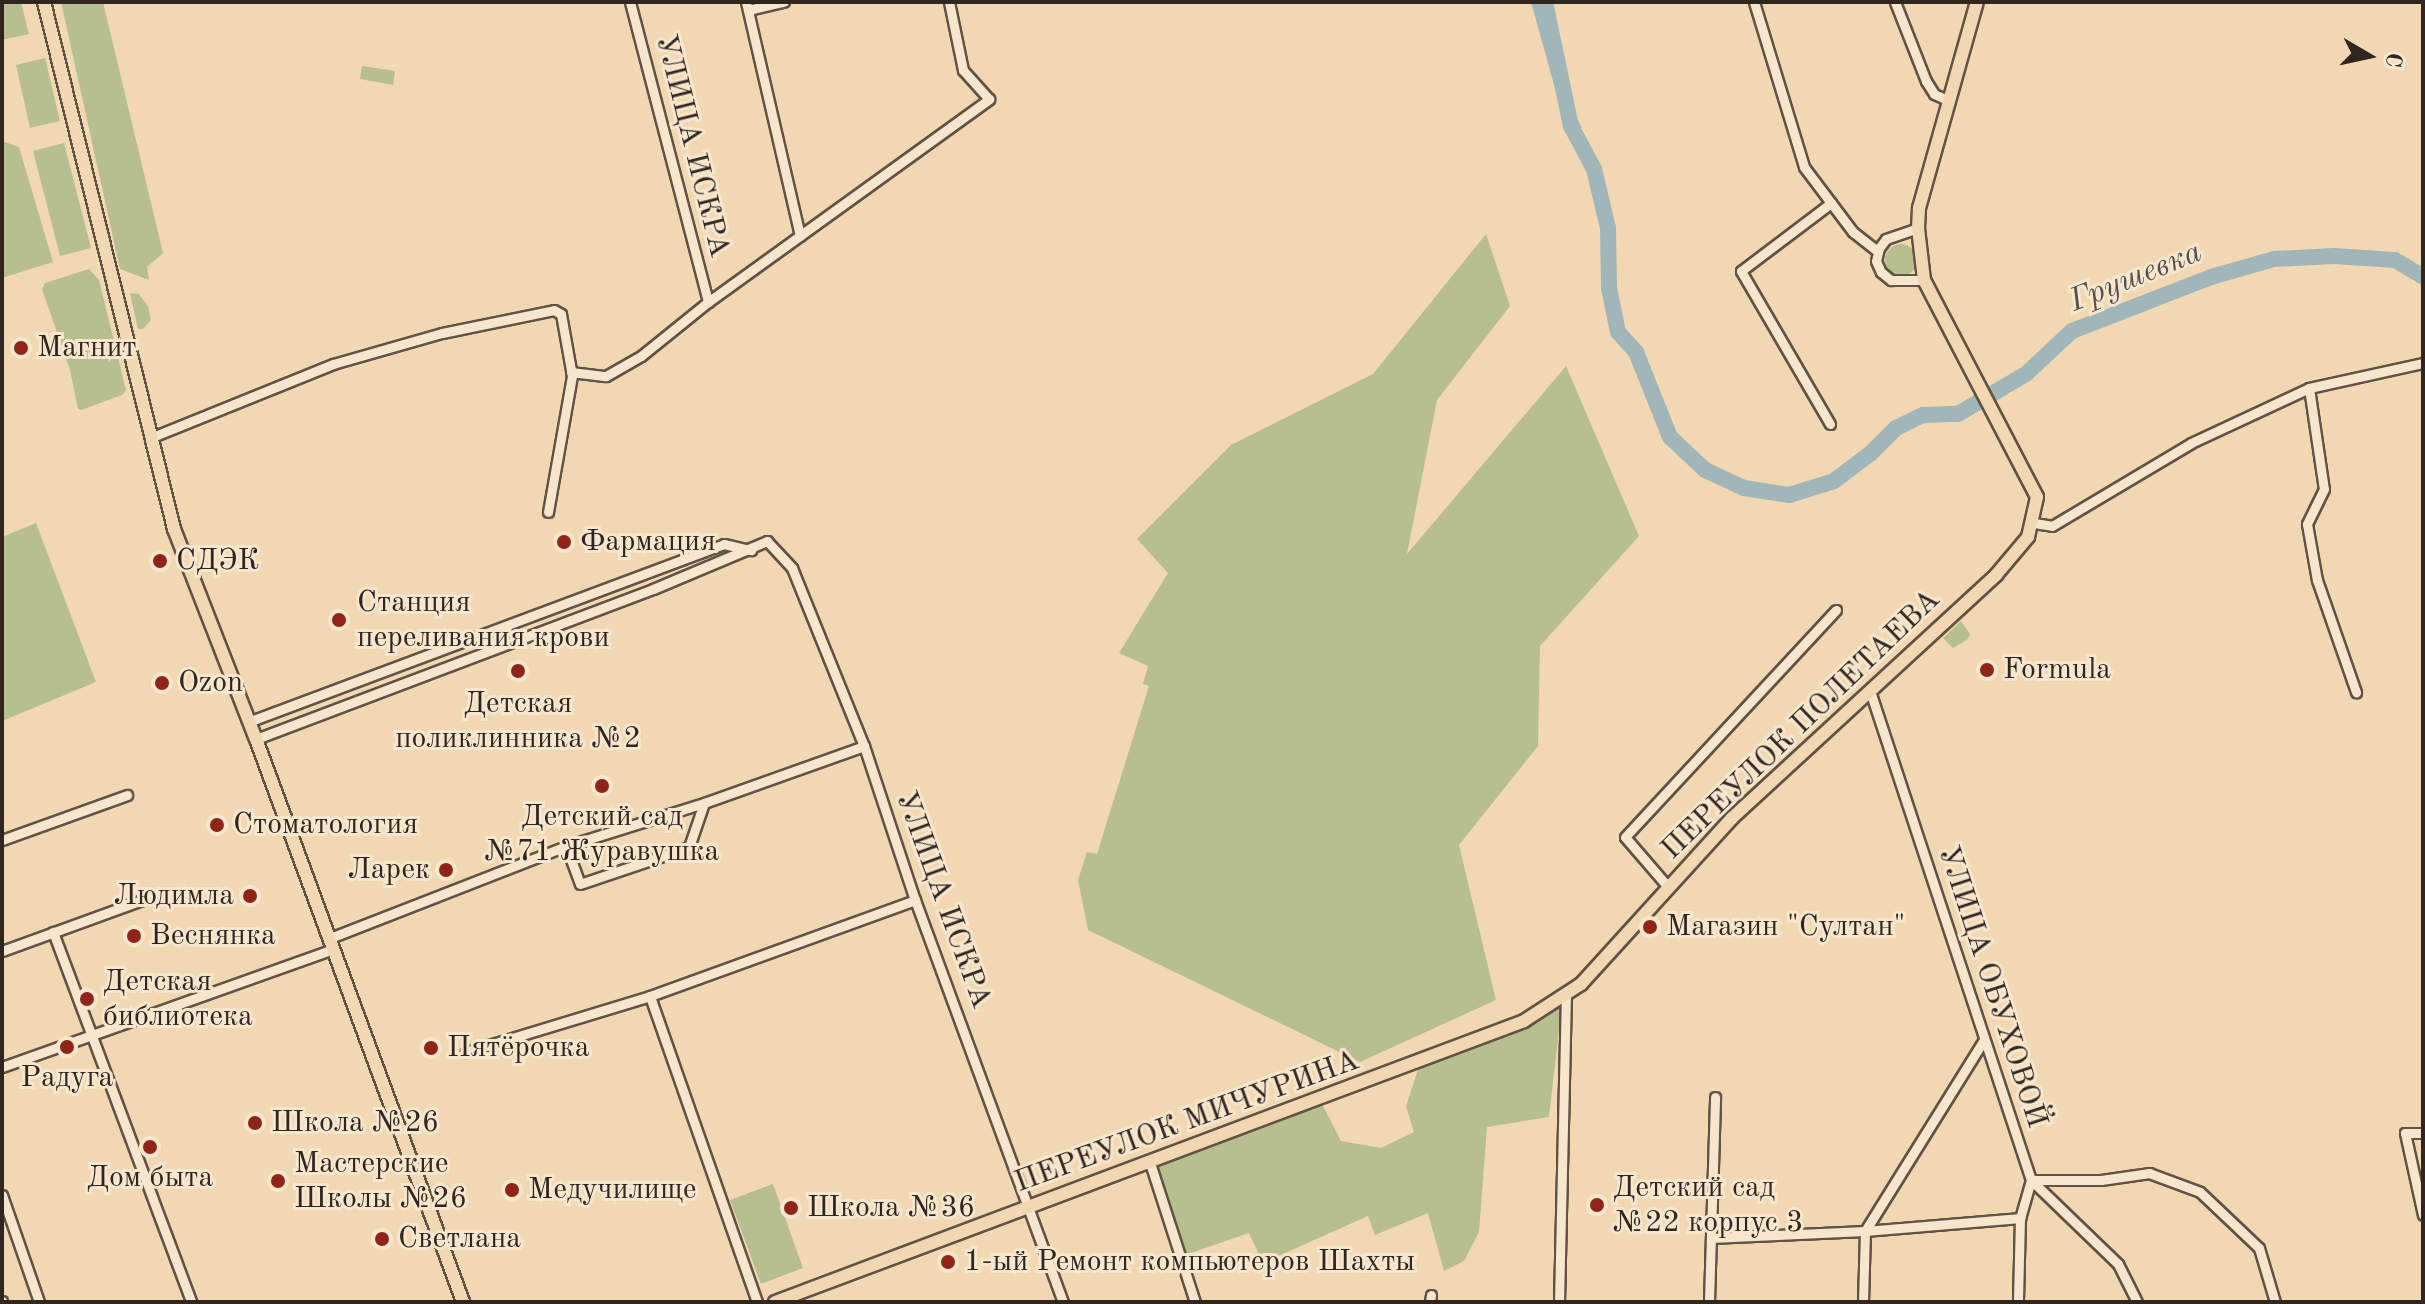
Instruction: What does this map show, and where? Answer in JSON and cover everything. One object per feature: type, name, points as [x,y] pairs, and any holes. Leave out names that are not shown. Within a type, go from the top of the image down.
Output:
[{"type":"main road","points":[[44,2],[150,438],[191,581],[256,739],[463,1302]]},
{"type":"main road","points":[[1977,2],[1919,208],[1918,228],[1924,280],[2031,481],[2037,497],[2034,523]]},
{"type":"main road","name":"ПЕРЕУЛОК ПОЛЕТАЕВА","points":[[1566,995],[1581,984],[1732,818],[1996,575],[2028,537],[2034,523]]},
{"type":"main road","name":"ПЕРЕУЛОК МИЧУРИНА","points":[[775,1302],[1524,1021],[1566,995]]},
{"type":"street","name":"УЛИЦА ИСКРА","points":[[630,2],[708,302]]},
{"type":"street","points":[[784,2],[747,6],[800,236]]},
{"type":"street","points":[[571,372],[606,376],[641,356],[708,302],[989,99],[963,70],[949,2]]},
{"type":"street","points":[[1754,2],[1804,167],[1853,232],[1877,251]]},
{"type":"street","points":[[1895,2],[1926,81],[1934,94],[1950,101]]},
{"type":"street","points":[[1830,424],[1741,271],[1831,203]]},
{"type":"street","points":[[1918,228],[1889,238],[1877,251],[1877,265],[1887,278],[1902,282],[1924,280]]},
{"type":"street","points":[[150,438],[333,364],[442,333],[545,311],[561,314],[571,372],[548,512]]},
{"type":"street","points":[[2034,523],[2052,526],[2191,443],[2309,388],[2423,363]]},
{"type":"street","points":[[2309,388],[2324,489],[2307,524],[2317,580],[2356,692]]},
{"type":"street","name":"УЛИЦА ИСКРА","points":[[751,550],[767,541],[792,568],[864,746],[915,900],[1063,1302]]},
{"type":"street","points":[[248,722],[724,544],[751,550]]},
{"type":"street","points":[[256,739],[751,550]]},
{"type":"street","points":[[1669,888],[1625,837],[1836,610]]},
{"type":"street","name":"УЛИЦА ОБУХОВОЙ","points":[[1870,691],[2031,1180]]},
{"type":"street","points":[[2,1067],[332,944],[566,846],[704,803],[864,746]]},
{"type":"street","points":[[2,840],[127,795]]},
{"type":"street","points":[[566,846],[580,884],[689,847],[704,803]]},
{"type":"street","points":[[2,951],[150,897]]},
{"type":"street","points":[[466,1052],[650,996],[915,900]]},
{"type":"street","points":[[53,932],[191,1302]]},
{"type":"street","points":[[1559,1302],[1566,995]]},
{"type":"street","points":[[650,996],[757,1302]]},
{"type":"street","points":[[1863,1302],[1865,1231],[1984,1040]]},
{"type":"street","points":[[1709,1302],[1715,1097]]},
{"type":"street","points":[[2423,1133],[2405,1133],[2423,1215]]},
{"type":"street","points":[[1150,1163],[1195,1302]]},
{"type":"street","points":[[2031,1180],[2101,1180],[2149,1173],[2200,1192],[2259,1248],[2275,1302]]},
{"type":"street","points":[[2018,1302],[2020,1218],[2031,1180]]},
{"type":"street","points":[[2031,1180],[2118,1264],[2137,1302]]},
{"type":"street","points":[[2,1195],[39,1302]]},
{"type":"street","points":[[1711,1238],[1865,1231],[2020,1218]]},
{"type":"green space","points":[[2,2],[21,2],[29,34],[2,40]]},
{"type":"green space","points":[[61,2],[103,2],[163,253],[147,267],[149,280],[120,269]]},
{"type":"green space","points":[[45,58],[60,121],[30,128],[16,65]]},
{"type":"green space","points":[[362,66],[395,71],[393,85],[360,79]]},
{"type":"green space","points":[[2,141],[19,147],[53,262],[2,278]]},
{"type":"green space","points":[[64,143],[91,248],[60,256],[33,151]]},
{"type":"green space","points":[[1486,234],[1510,306],[1437,400],[1407,554],[1566,366],[1639,536],[1540,646],[1538,746],[1459,845],[1496,1000],[1360,1062],[1088,930],[1078,880],[1087,852],[1097,854],[1149,686],[1143,684],[1148,666],[1119,653],[1168,573],[1137,539],[1231,445],[1373,374]]},
{"type":"green space","points":[[1901,244],[1912,249],[1917,260],[1912,271],[1901,276],[1890,271],[1885,260],[1890,249]]},
{"type":"green space","points":[[89,269],[99,280],[126,390],[122,395],[81,410],[78,409],[70,370],[42,289],[45,283]]},
{"type":"green space","points":[[130,293],[139,294],[148,306],[151,320],[143,329],[138,329]]},
{"type":"green space","points":[[36,523],[96,682],[2,721],[2,537]]},
{"type":"green space","points":[[1961,621],[1970,634],[1968,639],[1953,648],[1943,638]]},
{"type":"green space","points":[[1562,1004],[1549,1117],[1487,1127],[1479,1232],[1464,1261],[1444,1271],[1428,1213],[1375,1235],[1368,1216],[1263,1263],[1249,1233],[1185,1255],[1154,1165],[1322,1104],[1341,1141],[1381,1148],[1414,1132],[1406,1106],[1419,1067],[1529,1023]]},
{"type":"green space","points":[[773,1184],[803,1268],[761,1284],[730,1200]]},
{"type":"shaded area","points":[[1531,2],[1545,2],[1564,94],[1582,128],[1571,126],[1558,99]]},
{"type":"waterway","name":"Грушевка","points":[[1545,2],[1571,126],[1594,169],[1608,228],[1609,288],[1618,332],[1636,352],[1670,437],[1705,470],[1744,488],[1789,495],[1834,481],[1871,453],[1896,428],[1923,415],[1958,414],[2026,374],[2072,331],[2211,277],[2274,259],[2334,256],[2395,260],[2423,277]]},
{"type":"place","name":"Магнит","points":[[21,348]]},
{"type":"place","name":"Фармация","points":[[564,542]]},
{"type":"place","name":"СДЭК","points":[[160,561]]},
{"type":"place","name":"Станция переливания крови","points":[[339,620]]},
{"type":"place","name":"Formula","points":[[1987,670]]},
{"type":"place","name":"Детская поликлинника №2","points":[[518,671]]},
{"type":"place","name":"Ozon","points":[[162,683]]},
{"type":"place","name":"Детский сад №71 Журавушка","points":[[602,786]]},
{"type":"place","name":"Стоматология","points":[[217,825]]},
{"type":"place","name":"Ларек","points":[[446,870]]},
{"type":"place","name":"Людимла","points":[[250,896]]},
{"type":"place","name":"Магазин \"Султан\"","points":[[1650,927]]},
{"type":"place","name":"Веснянка","points":[[134,936]]},
{"type":"place","name":"Детская библиотека","points":[[87,999]]},
{"type":"place","name":"Радуга","points":[[67,1047]]},
{"type":"place","name":"Пятёрочка","points":[[431,1048]]},
{"type":"place","name":"Школа №26","points":[[255,1123]]},
{"type":"place","name":"Дом быта","points":[[150,1147]]},
{"type":"place","name":"Мастерские Школы №26","points":[[278,1181]]},
{"type":"place","name":"Медучилище","points":[[512,1190]]},
{"type":"place","name":"Детский сад №22 корпус 3","points":[[1597,1205]]},
{"type":"place","name":"Школа №36","points":[[791,1208]]},
{"type":"place","name":"Светлана","points":[[382,1239]]},
{"type":"place","name":"1-ый Ремонт компьютеров Шахты","points":[[948,1262]]}]
